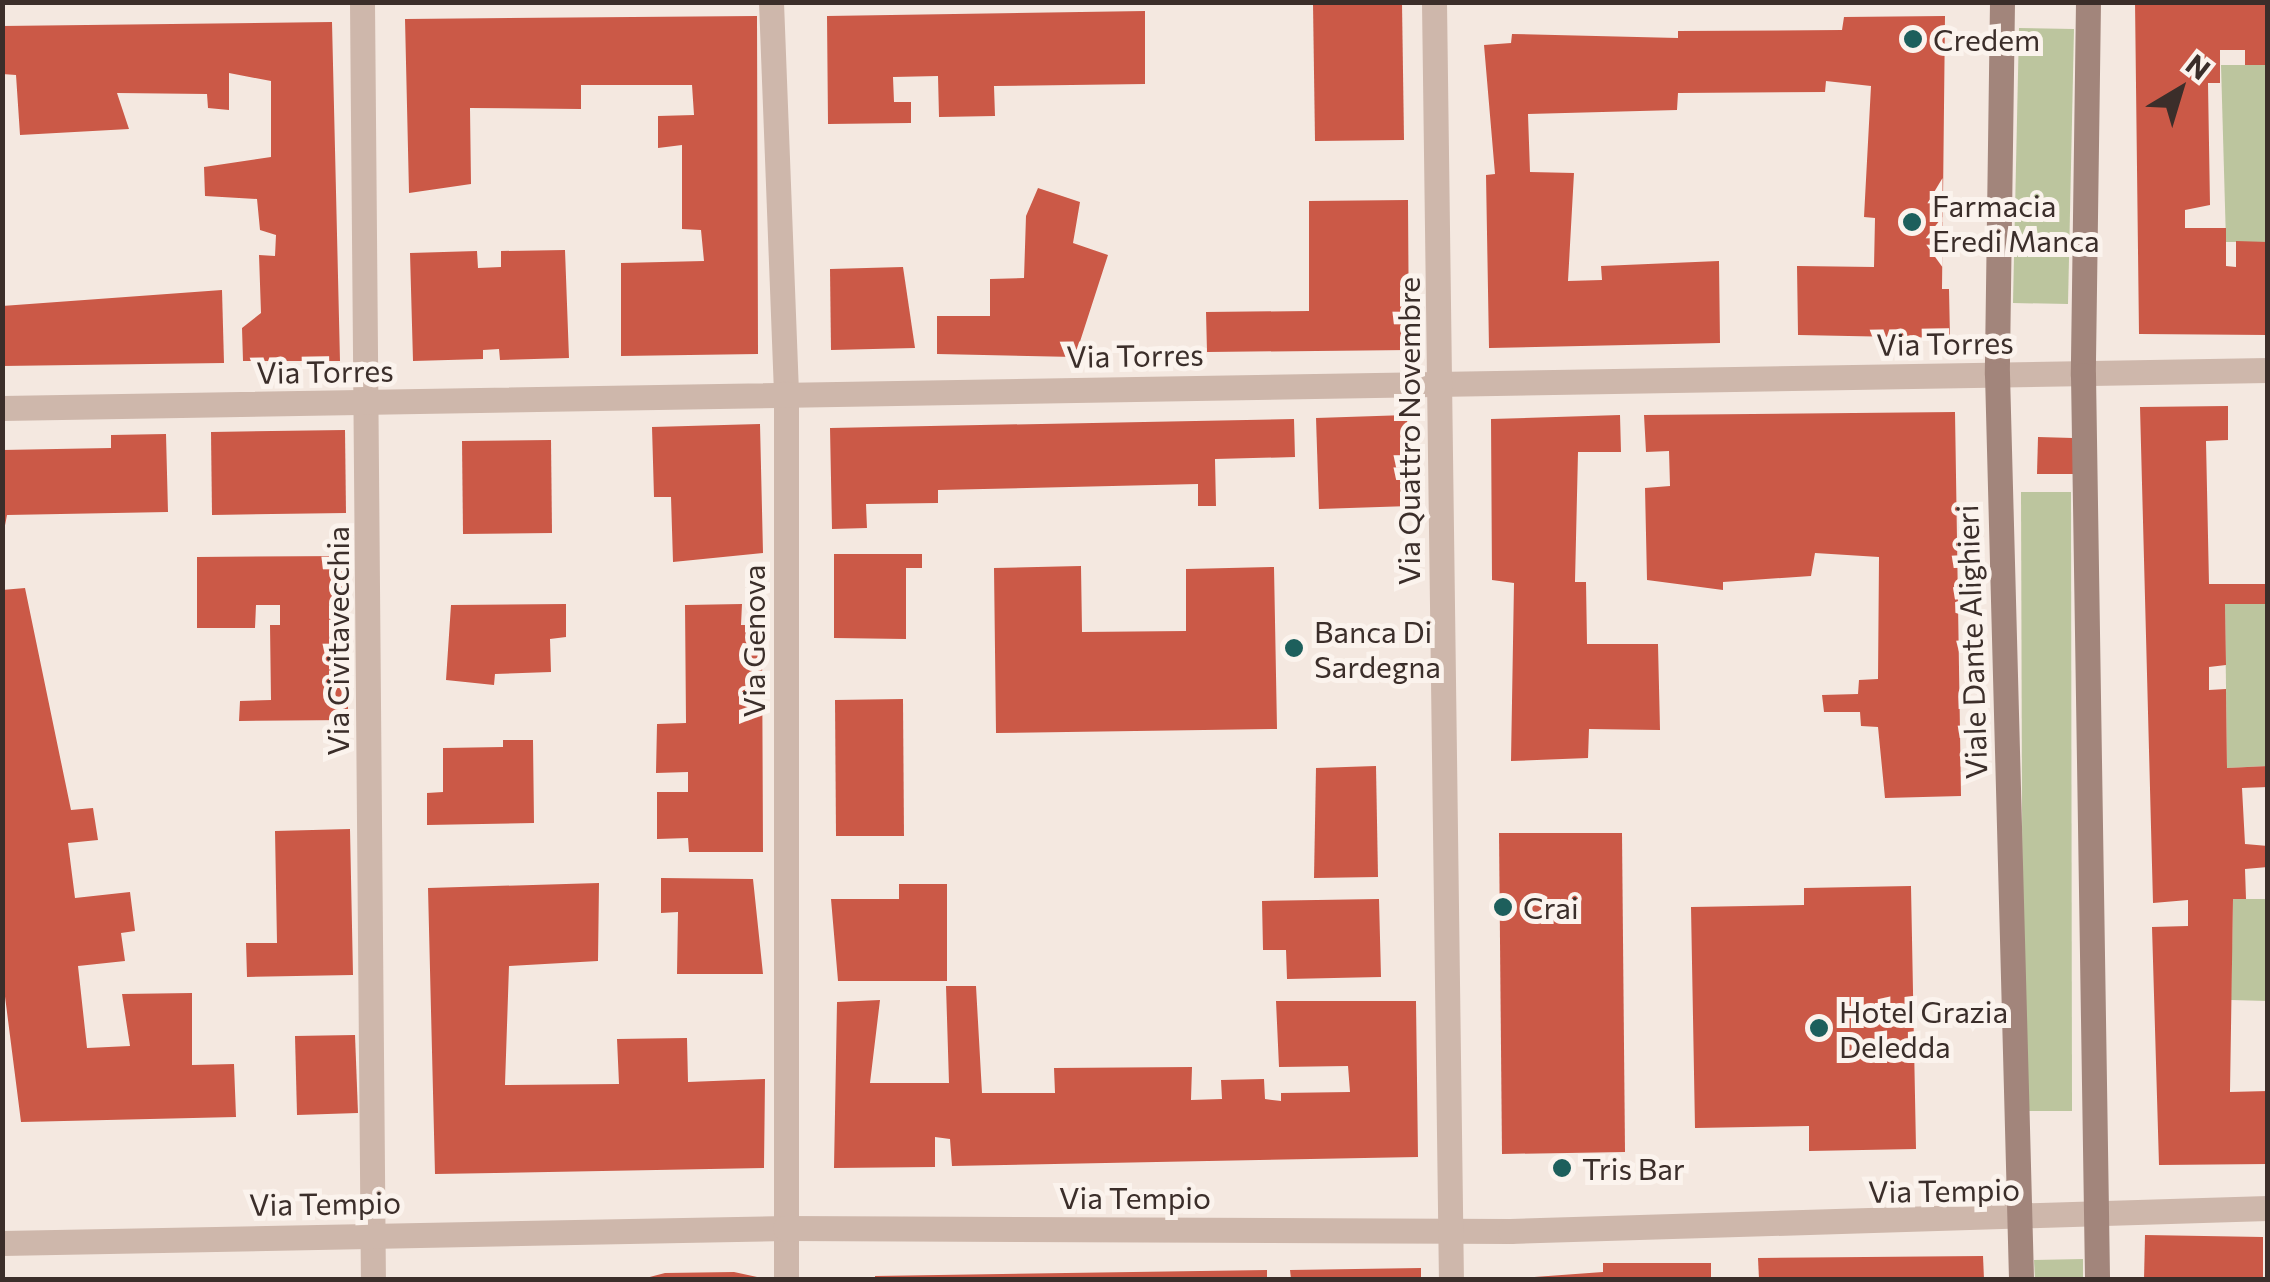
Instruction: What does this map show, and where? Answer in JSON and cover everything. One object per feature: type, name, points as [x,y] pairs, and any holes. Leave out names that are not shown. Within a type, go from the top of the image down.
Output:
[{"type":"main road","name":"Viale Dante Alighieri","points":[[2002,2],[1997,374],[2021,1280]]},
{"type":"main road","points":[[2088,2],[2083,375],[2097,1280]]},
{"type":"street","name":"Via Civitavecchia","points":[[362,2],[373,1280]]},
{"type":"street","name":"Via Genova","points":[[772,2],[786,392],[786,1280]]},
{"type":"street","name":"Via Quattro Novembre","points":[[1434,2],[1452,1280]]},
{"type":"street","name":"Via Torres","points":[[2,408],[2268,370]]},
{"type":"street","name":"Via Tempio","points":[[2,1243],[785,1228],[1450,1231],[2094,1219],[2268,1208]]},
{"type":"green space","points":[[2019,28],[2074,29],[2068,304],[2013,303]]},
{"type":"green space","points":[[2221,65],[2267,65],[2267,242],[2226,242]]},
{"type":"green space","points":[[2021,492],[2071,492],[2072,1111],[2023,1111]]},
{"type":"green space","points":[[2225,604],[2267,604],[2267,766],[2227,768]]},
{"type":"green space","points":[[2233,899],[2267,899],[2267,1001],[2231,1000]]},
{"type":"green space","points":[[2083,1259],[2083,1279],[2035,1279],[2034,1260]]},
{"type":"building","points":[[2135,2],[2268,2],[2268,65],[2245,65],[2245,50],[2220,50],[2220,83],[2208,83],[2210,205],[2185,210],[2185,228],[2226,228],[2226,266],[2236,267],[2236,241],[2268,242],[2268,335],[2139,334]]},
{"type":"building","points":[[1402,3],[1404,140],[1315,141],[1313,4]]},
{"type":"building","points":[[1145,11],[1145,84],[994,86],[995,116],[939,117],[938,76],[893,77],[894,102],[911,102],[911,123],[828,124],[827,16]]},
{"type":"building","points":[[757,16],[758,354],[621,356],[621,263],[704,261],[701,230],[682,229],[682,145],[658,148],[658,116],[694,115],[692,85],[581,85],[581,109],[470,108],[471,184],[409,193],[405,19]]},
{"type":"building","points":[[1945,16],[1942,289],[1949,289],[1950,338],[1798,335],[1797,266],[1874,267],[1875,218],[1864,217],[1871,86],[1826,81],[1825,92],[1678,93],[1677,110],[1528,114],[1530,172],[1574,173],[1568,281],[1602,280],[1601,266],[1719,261],[1720,343],[1489,348],[1486,175],[1495,174],[1484,45],[1511,43],[1512,34],[1678,38],[1678,31],[1842,30],[1844,17]]},
{"type":"building","points":[[332,22],[340,361],[243,361],[242,328],[261,313],[259,255],[275,256],[276,235],[260,230],[257,199],[205,196],[204,167],[271,157],[271,81],[229,73],[229,110],[208,108],[207,94],[117,93],[129,129],[20,135],[16,75],[2,74],[2,26]]},
{"type":"building","points":[[1038,188],[1080,202],[1073,243],[1108,255],[1075,357],[937,354],[937,316],[990,316],[990,279],[1024,278],[1026,216]]},
{"type":"building","points":[[1408,200],[1409,350],[1207,352],[1206,312],[1309,311],[1309,201]]},
{"type":"building","points":[[565,250],[569,358],[500,360],[499,349],[483,350],[483,359],[413,361],[410,253],[477,251],[478,268],[501,267],[501,251]]},
{"type":"building","points":[[903,267],[915,348],[831,350],[830,269]]},
{"type":"building","points":[[222,290],[224,363],[2,366],[2,306]]},
{"type":"building","points":[[2228,406],[2228,440],[2206,441],[2209,584],[2268,584],[2268,604],[2225,604],[2226,665],[2209,667],[2209,690],[2226,689],[2227,768],[2268,766],[2268,787],[2242,788],[2245,844],[2268,846],[2268,867],[2245,869],[2246,899],[2233,899],[2230,1092],[2268,1091],[2268,1164],[2159,1165],[2152,927],[2188,926],[2188,900],[2153,903],[2140,407]]},
{"type":"building","points":[[1955,412],[1961,796],[1885,798],[1878,727],[1861,726],[1860,712],[1824,712],[1822,695],[1858,694],[1859,680],[1878,679],[1879,557],[1815,553],[1811,576],[1723,582],[1723,590],[1647,580],[1645,488],[1670,486],[1669,451],[1646,452],[1644,415]]},
{"type":"building","points":[[1407,415],[1410,506],[1319,509],[1316,418]]},
{"type":"building","points":[[1620,415],[1621,452],[1578,452],[1575,582],[1586,582],[1587,644],[1658,644],[1660,730],[1589,729],[1588,758],[1511,761],[1514,583],[1492,580],[1491,419]]},
{"type":"building","points":[[1294,419],[1295,457],[1215,459],[1216,506],[1198,506],[1198,484],[938,490],[938,503],[866,504],[867,528],[832,529],[830,428]]},
{"type":"building","points":[[760,424],[763,553],[673,562],[671,497],[654,497],[652,427]]},
{"type":"building","points":[[345,430],[346,513],[212,515],[211,432]]},
{"type":"building","points":[[166,434],[168,512],[7,515],[2,541],[2,450],[111,448],[111,435]]},
{"type":"building","points":[[2038,437],[2073,438],[2073,474],[2037,474]]},
{"type":"building","points":[[551,440],[552,533],[463,534],[462,441]]},
{"type":"building","points":[[834,554],[922,554],[922,568],[906,568],[906,639],[834,638]]},
{"type":"building","points":[[348,556],[348,720],[239,721],[240,701],[271,700],[270,625],[280,625],[280,605],[256,605],[255,628],[197,628],[197,557]]},
{"type":"building","points":[[1081,566],[1082,632],[1186,631],[1186,569],[1274,567],[1277,729],[996,733],[994,568]]},
{"type":"building","points":[[25,588],[71,810],[93,808],[98,840],[68,843],[75,898],[130,892],[135,931],[121,933],[125,961],[78,966],[87,1048],[130,1046],[122,994],[192,993],[192,1065],[234,1064],[236,1117],[21,1122],[2,973],[2,590]]},
{"type":"building","points":[[566,604],[566,637],[550,639],[551,672],[495,674],[494,685],[446,680],[451,605]]},
{"type":"building","points":[[742,604],[741,625],[762,625],[763,852],[689,852],[688,838],[657,839],[657,792],[688,792],[688,772],[656,773],[657,724],[686,723],[685,605]]},
{"type":"building","points":[[903,699],[904,836],[836,836],[835,700]]},
{"type":"building","points":[[503,740],[533,740],[534,823],[427,825],[427,793],[443,792],[443,748],[503,747]]},
{"type":"building","points":[[1376,766],[1378,877],[1314,878],[1316,768]]},
{"type":"building","points":[[350,829],[353,975],[247,977],[246,943],[277,943],[275,831]]},
{"type":"building","points":[[1499,833],[1622,833],[1625,1152],[1502,1154]]},
{"type":"building","points":[[661,878],[753,879],[763,974],[677,974],[678,912],[661,913]]},
{"type":"building","points":[[599,883],[598,961],[509,966],[505,1085],[619,1084],[617,1039],[687,1038],[688,1082],[765,1079],[764,1168],[435,1174],[428,888]]},
{"type":"building","points":[[899,884],[947,884],[947,981],[838,981],[831,899],[899,899]]},
{"type":"building","points":[[1911,886],[1916,1149],[1809,1151],[1809,1126],[1695,1128],[1691,907],[1804,905],[1804,888]]},
{"type":"building","points":[[1379,899],[1381,977],[1287,979],[1286,950],[1263,950],[1262,901]]},
{"type":"building","points":[[946,986],[976,986],[982,1093],[1055,1093],[1054,1068],[1192,1067],[1191,1100],[1222,1099],[1221,1080],[1264,1079],[1265,1099],[1281,1101],[1281,1093],[1350,1092],[1348,1066],[1279,1067],[1276,1001],[1416,1001],[1418,1157],[952,1166],[950,1139],[935,1137],[935,1167],[834,1168],[837,1002],[880,1000],[870,1083],[949,1083]]},
{"type":"building","points":[[355,1035],[358,1113],[297,1115],[295,1036]]},
{"type":"building","points":[[2145,1235],[2263,1237],[2263,1279],[2144,1279]]},
{"type":"building","points":[[1983,1256],[1984,1279],[1759,1279],[1758,1258]]},
{"type":"building","points":[[1603,1263],[1711,1263],[1711,1279],[1507,1279],[1603,1272]]},
{"type":"building","points":[[1421,1268],[1421,1279],[1291,1279],[1290,1270]]},
{"type":"building","points":[[1267,1270],[1267,1279],[875,1279],[875,1276]]},
{"type":"building","points":[[734,1272],[766,1279],[642,1279],[665,1273]]},
{"type":"place","name":"Credem","points":[[1913,39]]},
{"type":"place","name":"Farmacia Eredi Manca","points":[[1912,222]]},
{"type":"place","name":"Banca Di Sardegna","points":[[1294,648]]},
{"type":"place","name":"Crai","points":[[1503,907]]},
{"type":"place","name":"Hotel Grazia Deledda","points":[[1819,1028]]},
{"type":"place","name":"Tris Bar","points":[[1562,1168]]}]
